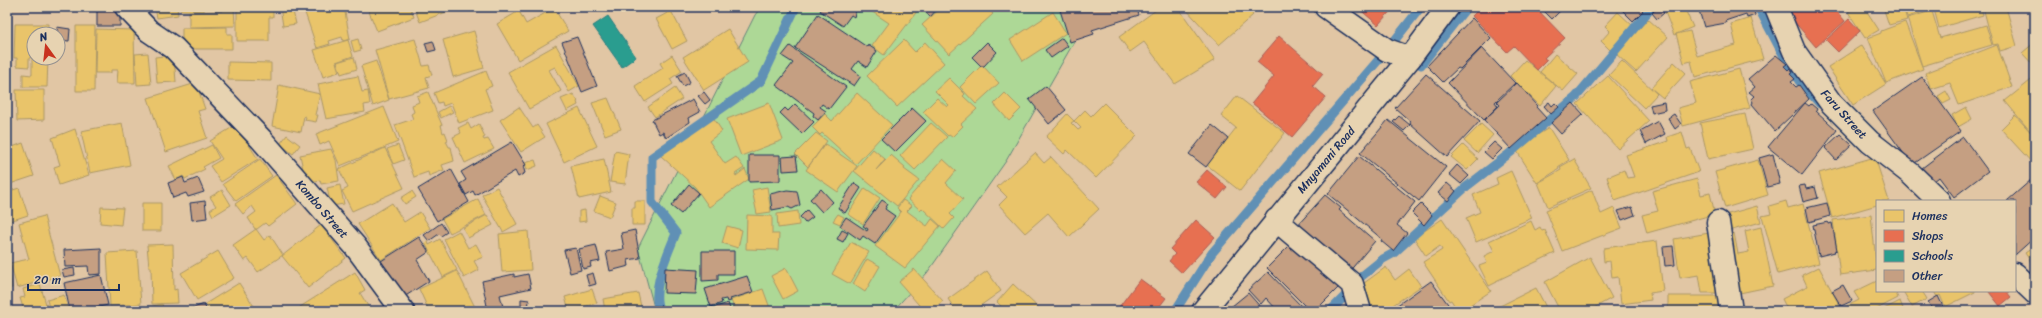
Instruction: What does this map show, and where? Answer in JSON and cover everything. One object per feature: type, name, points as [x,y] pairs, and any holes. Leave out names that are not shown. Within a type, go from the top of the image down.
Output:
[{"type":"street","name":"Kombo Street","points":[[126,7],[149,31],[174,48],[236,111],[355,246],[403,311]]},
{"type":"street","points":[[1326,7],[1387,50],[1410,58]]},
{"type":"street","name":"Mnyamani Road","points":[[1203,311],[1410,58],[1448,7]]},
{"type":"street","name":"Faru Street","points":[[1776,7],[1794,51],[1831,104],[1870,142],[1911,174],[1938,200]]},
{"type":"street","points":[[1276,220],[1352,284],[1360,311]]},
{"type":"street","points":[[1718,222],[1731,311]]},
{"type":"street","points":[[2016,275],[2035,293]]},
{"type":"green space","points":[[761,7],[1094,7],[1006,161],[927,273],[893,311],[655,311],[638,248],[755,15]]},
{"type":"building: Homes","points":[[155,7],[177,7],[178,15],[157,18]]},
{"type":"building: Homes","points":[[180,7],[204,7],[204,11],[180,10]]},
{"type":"building: Homes","points":[[223,7],[234,7],[235,26],[189,27],[189,12],[223,11]]},
{"type":"building: Homes","points":[[237,7],[273,7],[273,17],[269,17],[269,41],[237,41]]},
{"type":"building: Homes","points":[[280,7],[292,7],[296,24],[283,26]]},
{"type":"building: Homes","points":[[303,7],[344,7],[350,39],[343,41],[342,37],[329,41],[330,44],[317,48]]},
{"type":"building: Homes","points":[[367,7],[410,7],[414,17],[377,31]]},
{"type":"building: Homes","points":[[414,7],[453,7],[454,9],[420,22]]},
{"type":"building: Homes","points":[[874,7],[914,7],[918,10],[884,55],[872,46],[889,23],[871,11]]},
{"type":"building: Homes","points":[[942,7],[986,7],[993,14],[949,54],[922,25]]},
{"type":"building: Homes","points":[[1160,7],[1174,7],[1178,11],[1180,10],[1215,60],[1175,84],[1144,42],[1130,52],[1119,37]]},
{"type":"building: Homes","points":[[1184,7],[1246,7],[1253,15],[1219,45]]},
{"type":"building: Homes","points":[[1663,7],[1684,7],[1693,27],[1674,35]]},
{"type":"building: Homes","points":[[1856,7],[1864,7],[1879,30],[1865,38],[1848,12]]},
{"type":"building: Homes","points":[[1883,7],[1903,7],[1907,20],[1889,25]]},
{"type":"building: Homes","points":[[1904,7],[1981,7],[1983,15],[1939,28],[1934,9],[1907,17]]},
{"type":"building: Homes","points":[[1983,7],[2006,7],[2017,46],[2000,51],[1998,44],[1993,45]]},
{"type":"building: Homes","points":[[554,8],[568,31],[518,60],[497,24],[519,11],[526,24]]},
{"type":"building: Homes","points":[[671,11],[687,41],[672,49],[656,19]]},
{"type":"building: Homes","points":[[1932,11],[1940,38],[1986,25],[1992,45],[1922,66],[1907,18]]},
{"type":"building: Homes","points":[[1053,12],[1066,33],[1023,61],[1010,40]]},
{"type":"building: Homes","points":[[1618,12],[1634,27],[1610,50],[1601,41],[1610,31],[1605,26]]},
{"type":"building: Homes","points":[[1751,18],[1763,59],[1695,77],[1691,61],[1684,63],[1676,34],[1690,31],[1697,56],[1736,45],[1731,24]]},
{"type":"building: Homes","points":[[1648,19],[1668,37],[1636,72],[1616,54]]},
{"type":"building: Homes","points":[[1905,22],[1923,69],[1886,83],[1868,38],[1881,33],[1881,31]]},
{"type":"building: Homes","points":[[15,24],[48,24],[48,26],[26,26],[26,66],[29,67],[17,66],[17,58],[14,58]]},
{"type":"building: Homes","points":[[76,26],[95,26],[94,91],[76,91]]},
{"type":"building: Homes","points":[[227,27],[227,34],[232,34],[232,49],[182,49],[182,28]]},
{"type":"building: Homes","points":[[96,29],[134,30],[135,83],[117,83],[118,70],[111,70],[111,73],[95,73]]},
{"type":"building: Homes","points":[[728,29],[748,62],[704,90],[683,57]]},
{"type":"building: Homes","points":[[474,31],[484,68],[453,77],[443,40]]},
{"type":"building: Homes","points":[[358,39],[361,50],[354,52],[351,41]]},
{"type":"building: Homes","points":[[415,39],[423,66],[429,65],[432,75],[426,77],[429,88],[389,99],[375,50]]},
{"type":"building: Homes","points":[[348,40],[353,56],[336,62],[339,72],[323,77],[314,50]]},
{"type":"building: Homes","points":[[904,40],[915,52],[925,42],[944,63],[897,107],[867,76]]},
{"type":"building: Homes","points":[[2035,42],[2035,67],[2022,53]]},
{"type":"building: Homes","points":[[556,45],[579,86],[569,92],[555,67],[549,70],[561,91],[529,109],[508,72]]},
{"type":"building: Homes","points":[[1862,45],[1886,84],[1853,105],[1828,67]]},
{"type":"building: Homes","points":[[1997,45],[2012,87],[1959,105],[1950,83],[1931,89],[1925,73]]},
{"type":"building: Homes","points":[[148,53],[151,84],[137,85],[135,54]]},
{"type":"building: Homes","points":[[1555,54],[1578,74],[1563,91],[1540,72]]},
{"type":"building: Homes","points":[[174,55],[176,82],[157,83],[155,57]]},
{"type":"building: Homes","points":[[672,55],[682,71],[670,79],[673,84],[645,102],[635,86],[663,68],[660,63]]},
{"type":"building: Homes","points":[[354,57],[357,69],[341,74],[337,62]]},
{"type":"building: Homes","points":[[1525,60],[1556,86],[1540,106],[1510,76]]},
{"type":"building: Homes","points":[[376,61],[389,100],[373,106],[361,66]]},
{"type":"building: Homes","points":[[1622,61],[1657,94],[1644,108],[1609,75]]},
{"type":"building: Homes","points":[[228,62],[271,63],[271,81],[228,80]]},
{"type":"building: Homes","points":[[1674,62],[1686,73],[1663,98],[1651,88]]},
{"type":"building: Homes","points":[[982,65],[999,83],[976,104],[960,87]]},
{"type":"building: Homes","points":[[32,66],[48,66],[47,87],[23,87],[23,74],[32,75]]},
{"type":"building: Homes","points":[[1739,69],[1750,108],[1683,126],[1678,108],[1696,103],[1690,82]]},
{"type":"building: Homes","points":[[486,71],[492,86],[485,89],[493,110],[459,123],[451,103],[443,106],[442,102],[438,103],[434,93]]},
{"type":"building: Homes","points":[[358,76],[362,92],[368,91],[370,104],[364,105],[365,112],[326,119],[318,84]]},
{"type":"building: Homes","points":[[1608,76],[1649,121],[1618,149],[1577,104]]},
{"type":"building: Homes","points":[[2035,77],[2035,127],[2030,131],[2005,101]]},
{"type":"building: Homes","points":[[949,78],[965,94],[963,96],[977,109],[961,124],[963,126],[952,137],[949,135],[948,136],[923,112],[937,98],[947,107],[949,105],[935,91]]},
{"type":"building: Homes","points":[[196,83],[205,109],[198,111],[207,138],[166,152],[148,98]]},
{"type":"building: Homes","points":[[279,85],[320,94],[315,115],[318,115],[316,122],[305,120],[306,117],[304,116],[301,132],[272,126]]},
{"type":"building: Homes","points":[[675,88],[682,99],[655,117],[648,107]]},
{"type":"building: Homes","points":[[16,90],[44,90],[44,120],[17,121]]},
{"type":"building: Homes","points":[[1946,91],[1951,100],[1943,104],[1938,96]]},
{"type":"building: Homes","points":[[428,92],[442,125],[443,133],[445,132],[448,140],[446,141],[449,147],[451,147],[454,161],[442,165],[444,170],[429,176],[428,172],[414,177],[395,125],[413,119],[411,114],[414,112],[412,105],[419,102],[417,96]]},
{"type":"building: Homes","points":[[857,93],[892,125],[856,164],[822,133],[820,135],[812,127],[825,114],[832,121]]},
{"type":"building: Homes","points":[[1005,93],[1021,109],[1009,121],[994,104]]},
{"type":"building: Homes","points":[[573,94],[578,101],[578,105],[567,111],[561,99]]},
{"type":"building: Homes","points":[[1237,96],[1285,133],[1240,191],[1207,165],[1236,128],[1221,116]]},
{"type":"building: Homes","points":[[608,98],[621,129],[605,135],[592,103]]},
{"type":"building: Homes","points":[[769,103],[783,140],[741,156],[727,119]]},
{"type":"building: Homes","points":[[1104,103],[1137,136],[1096,178],[1067,150],[1064,154],[1046,137],[1067,114],[1074,121],[1085,110],[1091,116]],"holes":[[[1074,121],[1081,128],[1078,130],[1071,123]]]},
{"type":"building: Homes","points":[[449,106],[453,112],[441,118],[438,112]]},
{"type":"building: Homes","points":[[384,107],[398,142],[340,166],[329,141],[320,145],[316,134]]},
{"type":"building: Homes","points":[[519,107],[533,128],[537,125],[545,137],[521,152],[500,120]]},
{"type":"building: Homes","points":[[1966,107],[1972,119],[1958,127],[1952,115]]},
{"type":"building: Homes","points":[[579,108],[597,146],[564,162],[546,124]]},
{"type":"building: Homes","points":[[1745,114],[1753,149],[1708,159],[1700,123]]},
{"type":"building: Homes","points":[[2015,115],[2035,137],[2034,165],[2001,129]]},
{"type":"building: Homes","points":[[713,117],[722,131],[709,141],[725,164],[736,157],[744,168],[735,174],[736,176],[745,169],[749,179],[709,207],[695,187],[660,155]]},
{"type":"building: Homes","points":[[122,123],[130,165],[90,173],[81,131]]},
{"type":"building: Homes","points":[[468,123],[471,129],[479,124],[485,137],[483,138],[484,140],[488,139],[494,149],[465,163],[453,137],[461,133],[458,128]]},
{"type":"building: Homes","points":[[931,123],[947,137],[915,170],[900,156]]},
{"type":"building: Homes","points":[[1481,124],[1493,135],[1477,153],[1464,141]]},
{"type":"building: Homes","points":[[236,125],[258,159],[221,182],[210,166],[222,159],[210,141]]},
{"type":"building: Homes","points":[[1549,128],[1569,160],[1558,167],[1559,169],[1537,183],[1515,148]]},
{"type":"building: Homes","points":[[75,129],[89,175],[59,185],[54,167],[60,165],[52,138]]},
{"type":"building: Homes","points":[[1682,132],[1687,149],[1690,148],[1699,172],[1615,201],[1607,177],[1624,170],[1627,178],[1634,177],[1626,155],[1668,141],[1667,137]]},
{"type":"building: Homes","points":[[816,133],[827,141],[808,167],[795,154]]},
{"type":"building: Homes","points":[[287,135],[300,145],[293,154],[280,144]]},
{"type":"building: Homes","points":[[23,143],[34,176],[7,185],[7,149]]},
{"type":"building: Homes","points":[[825,144],[857,166],[838,192],[806,170]]},
{"type":"building: Homes","points":[[212,145],[219,158],[203,167],[205,169],[185,179],[183,176],[176,180],[169,166]]},
{"type":"building: Homes","points":[[398,145],[404,160],[393,164],[387,149]]},
{"type":"building: Homes","points":[[1463,145],[1478,159],[1467,170],[1451,157]]},
{"type":"building: Homes","points":[[385,148],[404,188],[352,211],[342,191],[348,188],[339,169]]},
{"type":"building: Homes","points":[[331,149],[336,160],[339,181],[321,184],[320,180],[306,183],[300,155]]},
{"type":"building: Homes","points":[[873,149],[885,159],[876,170],[891,155],[905,167],[904,169],[919,180],[897,206],[854,171]]},
{"type":"building: Homes","points":[[615,151],[629,154],[625,184],[610,182]]},
{"type":"building: Homes","points":[[1035,153],[1044,163],[1051,157],[1099,209],[1069,237],[1048,213],[1025,233],[999,205],[1007,197],[997,187]]},
{"type":"building: Homes","points":[[1875,157],[1889,200],[1876,200],[1876,205],[1832,218],[1819,173]]},
{"type":"building: Homes","points":[[260,159],[272,176],[236,201],[223,184]]},
{"type":"building: Homes","points":[[604,159],[611,192],[579,199],[571,166]]},
{"type":"building: Homes","points":[[943,159],[956,171],[946,183],[963,199],[950,214],[954,218],[944,229],[922,208],[920,210],[908,199]]},
{"type":"building: Homes","points":[[1574,159],[1591,188],[1548,207],[1538,183],[1561,170],[1560,167]]},
{"type":"building: Homes","points":[[535,160],[537,166],[527,170],[525,163]]},
{"type":"building: Homes","points":[[1758,160],[1768,195],[1725,208],[1715,172]]},
{"type":"building: Homes","points":[[1511,171],[1532,218],[1476,242],[1466,218],[1480,212],[1473,195],[1498,184],[1496,178]]},
{"type":"building: Homes","points":[[276,175],[297,204],[268,226],[265,223],[255,229],[248,218],[256,212],[252,206],[243,214],[235,204]]},
{"type":"building: Homes","points":[[1697,179],[1701,195],[1710,193],[1715,214],[1647,233],[1642,215],[1658,211],[1652,191]]},
{"type":"building: Homes","points":[[340,185],[344,204],[331,206],[327,188]]},
{"type":"building: Homes","points":[[497,187],[517,224],[503,232],[482,195]]},
{"type":"building: Homes","points":[[767,187],[771,212],[757,214],[752,190]]},
{"type":"building: Homes","points":[[19,188],[28,215],[10,221],[7,211],[7,192]]},
{"type":"building: Homes","points":[[865,188],[880,198],[863,224],[848,214]]},
{"type":"building: Homes","points":[[222,190],[231,205],[213,216],[210,210],[216,206],[210,197]]},
{"type":"building: Homes","points":[[1592,190],[1601,214],[1614,208],[1622,228],[1562,251],[1546,210]]},
{"type":"building: Homes","points":[[412,191],[416,197],[405,204],[401,198]]},
{"type":"building: Homes","points":[[600,196],[616,202],[610,217],[594,211]]},
{"type":"building: Homes","points":[[478,199],[486,215],[450,233],[442,219]]},
{"type":"building: Homes","points":[[903,200],[912,206],[907,211],[927,226],[932,219],[940,226],[905,268],[875,246],[901,212],[897,208]]},
{"type":"building: Homes","points":[[635,201],[645,201],[645,225],[632,225],[632,208],[635,208]]},
{"type":"building: Homes","points":[[1786,201],[1788,208],[1803,204],[1819,263],[1778,274],[1762,216],[1771,214],[1769,206]]},
{"type":"building: Homes","points":[[142,203],[161,203],[161,231],[142,231]]},
{"type":"building: Homes","points":[[392,203],[404,222],[420,212],[430,228],[381,260],[358,224]]},
{"type":"building: Homes","points":[[1757,206],[1761,222],[1725,232],[1721,216]]},
{"type":"building: Homes","points":[[101,207],[123,208],[121,225],[100,223]]},
{"type":"building: Homes","points":[[585,210],[586,221],[579,222],[579,211]]},
{"type":"building: Homes","points":[[798,211],[799,225],[778,228],[777,214]]},
{"type":"building: Homes","points":[[838,214],[844,217],[840,224],[833,221]]},
{"type":"building: Homes","points":[[487,215],[493,225],[468,238],[463,228]]},
{"type":"building: Homes","points":[[747,215],[772,216],[772,234],[779,234],[778,250],[746,249]]},
{"type":"building: Homes","points":[[1871,215],[1876,270],[1840,275],[1833,220]]},
{"type":"building: Homes","points":[[44,216],[60,276],[17,288],[10,263],[29,259],[19,223]]},
{"type":"building: Homes","points":[[1442,219],[1491,291],[1461,311],[1458,311],[1451,300],[1449,301],[1423,262],[1442,250],[1440,246],[1426,256],[1414,238]]},
{"type":"building: Homes","points":[[1531,221],[1535,230],[1540,227],[1542,231],[1545,230],[1555,253],[1496,281],[1497,282],[1489,286],[1479,266],[1487,263],[1484,256],[1494,251],[1489,241]]},
{"type":"building: Homes","points":[[321,225],[346,258],[308,288],[282,256]]},
{"type":"building: Homes","points":[[727,226],[742,230],[738,248],[722,243]]},
{"type":"building: Homes","points":[[1761,227],[1773,286],[1735,294],[1727,235],[1734,233],[1738,254],[1749,252],[1745,231]]},
{"type":"building: Homes","points":[[256,229],[264,240],[270,235],[283,255],[258,272],[248,258],[244,261],[233,245]]},
{"type":"building: Homes","points":[[459,231],[468,248],[476,244],[483,257],[474,261],[479,270],[464,278],[444,239]]},
{"type":"building: Homes","points":[[528,231],[531,270],[502,272],[499,234]]},
{"type":"building: Homes","points":[[1715,232],[1721,293],[1702,293],[1699,275],[1680,278],[1674,239]]},
{"type":"building: Homes","points":[[7,237],[12,288],[7,288]]},
{"type":"building: Homes","points":[[440,239],[457,270],[443,277],[425,243],[428,241],[429,245]]},
{"type":"building: Homes","points":[[1657,241],[1663,291],[1650,293],[1651,300],[1621,304],[1618,277],[1612,278],[1610,261],[1604,262],[1604,248]]},
{"type":"building: Homes","points":[[851,242],[869,252],[850,284],[832,274]]},
{"type":"building: Homes","points":[[173,244],[174,290],[177,289],[178,303],[152,304],[151,267],[149,267],[147,245]]},
{"type":"building: Homes","points":[[2035,246],[2035,268],[2025,253]]},
{"type":"building: Homes","points":[[137,251],[141,304],[110,306],[107,253]]},
{"type":"building: Homes","points":[[218,251],[234,278],[197,300],[181,273]]},
{"type":"building: Homes","points":[[1590,257],[1612,298],[1588,311],[1560,311],[1545,282]]},
{"type":"building: Homes","points":[[867,259],[880,266],[865,292],[853,284]]},
{"type":"building: Homes","points":[[1386,267],[1395,280],[1409,269],[1421,286],[1393,305],[1397,311],[1369,311],[1360,286]]},
{"type":"building: Homes","points":[[1819,267],[1842,310],[1788,311],[1782,299],[1807,286],[1802,275]]},
{"type":"building: Homes","points":[[786,268],[798,291],[783,299],[771,276]]},
{"type":"building: Homes","points":[[914,269],[943,301],[931,311],[924,311],[899,282]]},
{"type":"building: Homes","points":[[457,271],[477,311],[429,311],[419,289]]},
{"type":"building: Homes","points":[[987,271],[1001,291],[973,311],[956,311],[948,299]]},
{"type":"building: Homes","points":[[355,272],[365,290],[360,293],[371,311],[302,311],[300,307]]},
{"type":"building: Homes","points":[[1876,281],[1876,292],[1895,292],[1898,298],[1873,311],[1845,311],[1843,308],[1859,300],[1854,292]]},
{"type":"building: Homes","points":[[239,283],[257,311],[210,311],[205,304]]},
{"type":"building: Homes","points":[[40,284],[48,311],[24,311],[20,298],[25,297],[23,289]]},
{"type":"building: Homes","points":[[1013,284],[1042,311],[1006,311],[997,302]]},
{"type":"building: Homes","points":[[1536,288],[1548,311],[1501,311],[1498,307]]},
{"type":"building: Homes","points":[[592,289],[597,303],[569,311],[565,297]]},
{"type":"building: Homes","points":[[763,289],[771,311],[735,311],[731,300]]},
{"type":"building: Homes","points":[[1904,292],[1923,292],[1927,299],[1912,307]]},
{"type":"building: Homes","points":[[1934,292],[1975,292],[1945,307],[1940,295],[1937,297]]},
{"type":"building: Homes","points":[[638,293],[642,311],[605,311],[603,299]]},
{"type":"building: Homes","points":[[64,295],[69,311],[50,311],[47,300]]},
{"type":"building: Homes","points":[[1668,296],[1726,296],[1726,311],[1668,311]]},
{"type":"building: Homes","points":[[1900,301],[1904,311],[1885,311],[1884,309]]},
{"type":"building: Homes","points":[[162,304],[164,311],[135,311],[135,310]]},
{"type":"building: Shops","points":[[1357,7],[1394,7],[1378,25]]},
{"type":"building: Shops","points":[[1481,7],[1535,7],[1565,38],[1544,58],[1547,60],[1537,70],[1514,46],[1507,52],[1472,16]]},
{"type":"building: Shops","points":[[1792,7],[1833,7],[1845,21],[1816,47],[1786,12]]},
{"type":"building: Shops","points":[[1849,19],[1860,31],[1838,52],[1826,40]]},
{"type":"building: Shops","points":[[1279,36],[1323,74],[1313,86],[1326,97],[1292,137],[1252,103],[1274,76],[1257,62]]},
{"type":"building: Shops","points":[[1207,170],[1227,187],[1217,199],[1196,182]]},
{"type":"building: Shops","points":[[1196,220],[1215,237],[1182,273],[1169,261],[1175,254],[1170,249]]},
{"type":"building: Shops","points":[[1140,279],[1166,298],[1156,311],[1116,311]]},
{"type":"building: Shops","points":[[1989,292],[2007,292],[2011,297],[2000,306]]},
{"type":"building: Schools","points":[[608,16],[636,57],[622,67],[593,26]]},
{"type":"building: Other","points":[[823,7],[866,7],[863,11],[860,9],[858,12],[856,10],[854,17],[851,15],[843,26],[820,11]]},
{"type":"building: Other","points":[[921,7],[939,7],[930,17]]},
{"type":"building: Other","points":[[1059,7],[1136,7],[1139,15],[1092,30],[1094,34],[1070,42]]},
{"type":"building: Other","points":[[1545,7],[1564,7],[1552,19],[1543,10]]},
{"type":"building: Other","points":[[1619,7],[1639,7],[1643,11],[1633,21]]},
{"type":"building: Other","points":[[1658,7],[1664,13],[1657,19],[1652,13]]},
{"type":"building: Other","points":[[1698,7],[1753,7],[1755,15],[1747,18],[1746,14],[1725,21],[1726,23],[1704,27]]},
{"type":"building: Other","points":[[97,9],[120,9],[120,26],[97,26]]},
{"type":"building: Other","points":[[818,14],[867,47],[868,45],[877,51],[867,67],[858,61],[852,69],[861,76],[854,86],[795,48]]},
{"type":"building: Other","points":[[1472,18],[1491,38],[1460,69],[1458,68],[1443,82],[1427,66]]},
{"type":"building: Other","points":[[66,28],[70,29],[69,41],[66,41]]},
{"type":"building: Other","points":[[577,37],[597,86],[582,92],[562,42]]},
{"type":"building: Other","points":[[1062,38],[1068,46],[1051,58],[1045,50]]},
{"type":"building: Other","points":[[433,41],[436,50],[428,52],[425,43]]},
{"type":"building: Other","points":[[987,42],[997,52],[984,66],[981,66],[972,57]]},
{"type":"building: Other","points":[[790,46],[846,87],[829,109],[822,104],[820,107],[826,111],[818,120],[813,116],[814,113],[776,85],[793,63],[782,56]]},
{"type":"building: Other","points":[[1482,48],[1515,83],[1495,102],[1498,106],[1484,120],[1448,83]]},
{"type":"building: Other","points":[[1776,55],[1787,64],[1784,66],[1788,70],[1790,68],[1793,72],[1790,74],[1795,79],[1791,82],[1796,87],[1799,85],[1809,99],[1775,131],[1752,104],[1753,102],[1751,99],[1754,96],[1749,92],[1755,87],[1748,79]]},
{"type":"building: Other","points":[[685,72],[690,82],[683,86],[677,76]]},
{"type":"building: Other","points":[[1426,74],[1480,121],[1447,157],[1410,124],[1411,122],[1395,108]]},
{"type":"building: Other","points":[[1922,77],[1961,131],[1912,165],[1873,111]]},
{"type":"building: Other","points":[[1517,83],[1538,106],[1536,107],[1546,118],[1511,149],[1484,120],[1500,105],[1497,102]]},
{"type":"building: Other","points":[[1046,86],[1066,110],[1049,124],[1029,99]]},
{"type":"building: Other","points":[[704,92],[710,100],[705,104],[698,96]]},
{"type":"building: Other","points":[[693,99],[700,112],[689,118],[690,122],[666,138],[663,132],[659,134],[652,120]]},
{"type":"building: Other","points":[[1549,102],[1552,106],[1555,103],[1559,107],[1551,114],[1544,106]]},
{"type":"building: Other","points":[[1664,102],[1665,110],[1652,113],[1650,105]]},
{"type":"building: Other","points":[[1573,103],[1583,114],[1561,134],[1551,123]]},
{"type":"building: Other","points":[[1805,103],[1809,106],[1811,104],[1817,109],[1816,111],[1837,130],[1802,175],[1768,147]]},
{"type":"building: Other","points":[[795,104],[814,122],[802,134],[780,113],[785,108],[788,111]]},
{"type":"building: Other","points":[[912,108],[926,121],[895,152],[881,139]]},
{"type":"building: Other","points":[[1674,114],[1681,124],[1675,129],[1668,118]]},
{"type":"building: Other","points":[[1399,116],[1410,125],[1404,131],[1393,122]]},
{"type":"building: Other","points":[[1388,120],[1446,167],[1419,201],[1360,153]]},
{"type":"building: Other","points":[[1658,121],[1665,134],[1646,144],[1640,131]]},
{"type":"building: Other","points":[[1212,125],[1228,138],[1206,167],[1189,154]]},
{"type":"building: Other","points":[[1840,134],[1852,145],[1836,160],[1825,148]]},
{"type":"building: Other","points":[[1963,137],[1988,171],[1954,197],[1939,177],[1933,182],[1922,168]]},
{"type":"building: Other","points":[[512,142],[526,165],[523,166],[525,173],[518,177],[515,171],[475,195],[473,191],[466,195],[460,184],[466,180],[461,172]]},
{"type":"building: Other","points":[[1494,142],[1502,149],[1492,159],[1484,152]]},
{"type":"building: Other","points":[[1773,154],[1780,184],[1767,187],[1759,158]]},
{"type":"building: Other","points":[[749,155],[780,155],[780,181],[749,182]]},
{"type":"building: Other","points":[[796,156],[798,170],[783,171],[782,157]]},
{"type":"building: Other","points":[[1359,156],[1415,202],[1397,225],[1407,233],[1393,251],[1381,241],[1382,239],[1328,194]]},
{"type":"building: Other","points":[[1457,165],[1469,176],[1461,184],[1449,174]]},
{"type":"building: Other","points":[[451,169],[469,202],[437,221],[418,189]]},
{"type":"building: Other","points":[[183,177],[185,183],[198,178],[204,192],[188,197],[186,193],[173,198],[168,183]]},
{"type":"building: Other","points":[[2031,180],[2035,184],[2035,237],[2016,254],[2016,200],[2008,200]]},
{"type":"building: Other","points":[[854,183],[861,188],[845,213],[838,208]]},
{"type":"building: Other","points":[[1447,183],[1456,191],[1448,201],[1438,193]]},
{"type":"building: Other","points":[[689,184],[699,193],[681,214],[671,206]]},
{"type":"building: Other","points":[[1805,185],[1806,189],[1815,187],[1818,198],[1803,202],[1799,186]]},
{"type":"building: Other","points":[[821,189],[833,202],[822,212],[810,199]]},
{"type":"building: Other","points":[[787,190],[797,191],[800,205],[792,209],[788,207],[772,210],[770,194]]},
{"type":"building: Other","points":[[1325,195],[1341,208],[1339,210],[1375,241],[1348,273],[1295,228]]},
{"type":"building: Other","points":[[882,200],[888,204],[885,209],[895,216],[875,244],[863,236],[860,240],[840,226],[846,217],[867,231],[868,229],[863,226]]},
{"type":"building: Other","points":[[205,201],[207,218],[192,220],[190,203]]},
{"type":"building: Other","points":[[1827,203],[1830,216],[1809,222],[1806,208]]},
{"type":"building: Other","points":[[1421,204],[1432,215],[1424,225],[1412,213]]},
{"type":"building: Other","points":[[1632,207],[1635,215],[1622,220],[1618,211]]},
{"type":"building: Other","points":[[807,210],[813,217],[805,223],[800,217]]},
{"type":"building: Other","points":[[1828,222],[1828,224],[1832,223],[1837,250],[1834,251],[1835,252],[1819,256],[1813,225]]},
{"type":"building: Other","points":[[441,223],[447,232],[441,236],[439,234],[429,241],[424,235]]},
{"type":"building: Other","points":[[635,230],[640,258],[628,260],[629,266],[610,271],[606,252],[624,249],[621,233]]},
{"type":"building: Other","points":[[842,230],[848,233],[843,242],[837,239]]},
{"type":"building: Other","points":[[419,237],[429,252],[417,260],[429,281],[404,297],[381,261]]},
{"type":"building: Other","points":[[1293,242],[1339,287],[1315,311],[1310,311],[1267,268]]},
{"type":"building: Other","points":[[596,245],[600,261],[590,263],[591,267],[583,269],[579,249]]},
{"type":"building: Other","points":[[1673,246],[1675,265],[1665,266],[1663,247]]},
{"type":"building: Other","points":[[101,248],[101,274],[89,275],[88,266],[65,267],[64,250]]},
{"type":"building: Other","points":[[576,248],[581,270],[570,273],[564,250]]},
{"type":"building: Other","points":[[702,251],[734,251],[734,274],[718,274],[718,280],[702,281]]},
{"type":"building: Other","points":[[74,268],[75,275],[64,277],[62,270]]},
{"type":"building: Other","points":[[665,268],[698,270],[696,294],[664,293]]},
{"type":"building: Other","points":[[1268,272],[1306,311],[1278,311],[1266,298],[1261,304],[1248,290]]},
{"type":"building: Other","points":[[593,273],[596,284],[589,286],[586,275]]},
{"type":"building: Other","points":[[514,274],[514,277],[528,274],[531,288],[500,295],[504,311],[488,311],[482,281]]},
{"type":"building: Other","points":[[101,275],[108,305],[81,311],[70,311],[64,283]]},
{"type":"building: Other","points":[[747,276],[753,292],[730,299],[731,301],[727,302],[726,299],[721,300],[722,303],[711,307],[705,289]]},
{"type":"building: Other","points":[[1431,281],[1453,311],[1423,311],[1420,308],[1416,311],[1400,311],[1396,306]]},
{"type":"building: Other","points":[[1843,285],[1852,301],[1841,306],[1832,291]]},
{"type":"building: Other","points":[[1248,293],[1264,311],[1226,311]]},
{"type":"building: Other","points":[[1938,296],[1945,311],[1933,311],[1928,302]]},
{"type":"building: Other","points":[[521,299],[529,300],[528,311],[521,310]]},
{"type":"building: Other","points":[[728,303],[731,311],[707,311],[707,310]]},
{"type":"building: Other","points":[[204,304],[207,311],[192,311],[191,309]]},
{"type":"waterway","points":[[660,311],[657,303],[658,283],[676,233],[652,202],[652,157],[761,81],[796,7]]},
{"type":"waterway","points":[[1175,311],[1212,253],[1387,50],[1421,7]]},
{"type":"waterway","points":[[1421,65],[1467,7]]},
{"type":"waterway","points":[[1330,311],[1350,291],[1352,284],[1383,259],[1394,253],[1466,187],[1510,153],[1576,97],[1652,7]]},
{"type":"waterway","points":[[1758,7],[1799,81],[1820,104]]}]
